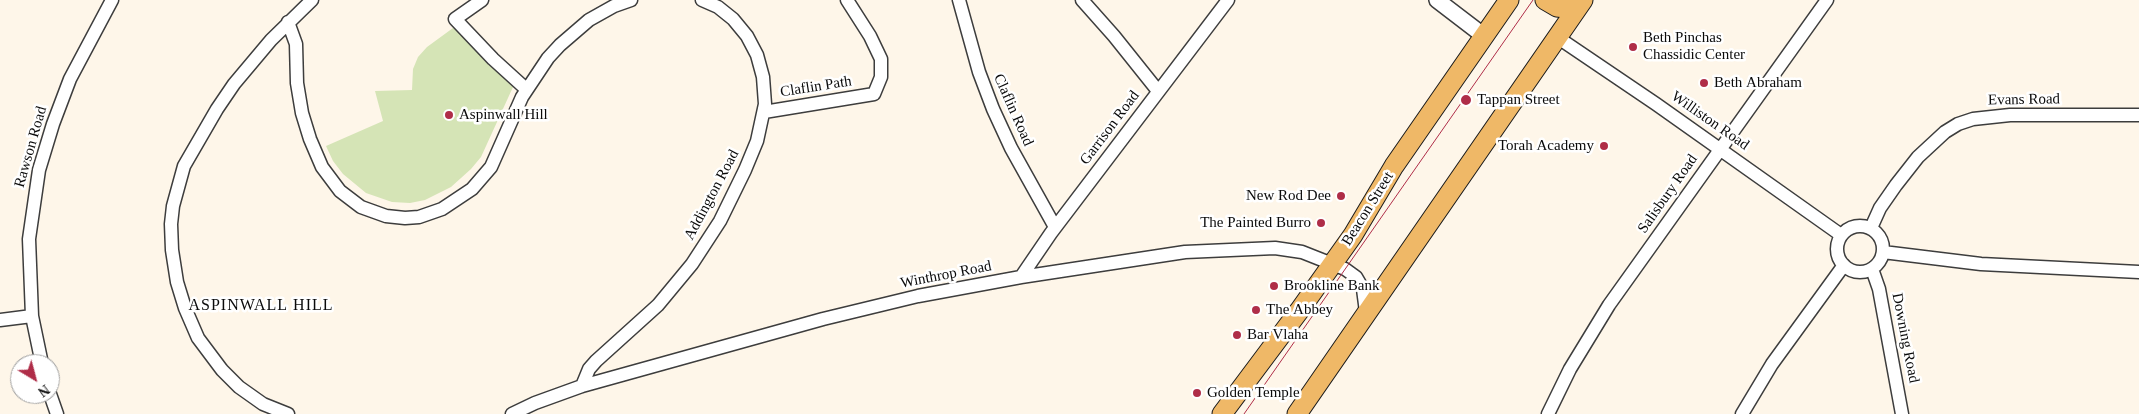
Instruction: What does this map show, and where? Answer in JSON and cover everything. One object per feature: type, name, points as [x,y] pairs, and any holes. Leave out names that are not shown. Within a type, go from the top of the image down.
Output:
[{"type":"main road","name":"Beacon Street","points":[[1222,414],[1353,234],[1394,166],[1509,0]]},
{"type":"main road","points":[[1545,0],[1557,7],[1566,8],[1581,3]]},
{"type":"main road","points":[[1297,414],[1581,3]]},
{"type":"street","name":"Rawson Road","points":[[40,354],[32,316],[29,239],[39,170],[53,124],[70,80],[112,0]]},
{"type":"street","points":[[288,414],[263,404],[238,387],[201,343],[190,323],[182,300],[174,266],[171,232],[173,206],[178,186],[184,166],[195,145],[234,84],[288,22],[312,0]]},
{"type":"street","points":[[482,0],[455,19],[526,89]]},
{"type":"street","points":[[288,22],[296,44],[297,83],[302,113],[318,159],[325,172],[346,196],[361,207],[397,218],[419,216],[442,209],[472,189],[494,160],[526,89],[548,58],[567,38],[599,14],[630,0]]},
{"type":"street","name":"Addington Road","points":[[582,386],[589,370],[596,361],[665,298],[710,238],[749,162],[757,141],[764,112],[764,96],[761,68],[752,43],[727,14],[718,7],[702,0]]},
{"type":"street","name":"Claflin Path","points":[[764,112],[874,94],[881,77],[881,59],[870,36],[848,0]]},
{"type":"street","name":"Claflin Road","points":[[958,0],[976,64],[993,109],[1011,148],[1055,227]]},
{"type":"street","points":[[1082,0],[1158,91]]},
{"type":"street","name":"Garrison Road","points":[[1021,277],[1055,227],[1228,0]]},
{"type":"street","points":[[1437,0],[1484,36]]},
{"type":"street","name":"Salisbury Road","points":[[1548,414],[1570,369],[1609,305],[1827,0]]},
{"type":"street","name":"Williston Road","points":[[1557,37],[1720,148],[1841,235]]},
{"type":"street","name":"Evans Road","points":[[1871,228],[1880,208],[1907,171],[1932,144],[1958,124],[1973,119],[2010,114],[2139,115]]},
{"type":"street","points":[[1853,227],[1871,228],[1881,238],[1883,252],[1880,262],[1872,269],[1857,272],[1844,265],[1837,251],[1841,235],[1853,227]]},
{"type":"street","name":"Winthrop Road","points":[[512,414],[535,403],[582,386],[823,319],[918,296],[1151,256],[1255,248],[1288,249],[1302,252],[1350,272],[1359,281],[1364,293],[1366,312]]},
{"type":"street","points":[[1883,252],[1981,264],[2139,272]]},
{"type":"street","points":[[1742,414],[1772,364],[1844,265]]},
{"type":"street","name":"Downing Road","points":[[1872,269],[1879,289],[1902,414]]},
{"type":"street","points":[[0,320],[32,316]]},
{"type":"green space","points":[[453,28],[461,31],[513,87],[481,157],[451,187],[425,200],[410,203],[392,202],[366,193],[343,174],[333,161],[326,146],[383,121],[375,91],[412,90],[413,69],[418,57],[427,47]]},
{"type":"tram line","points":[[1244,414],[1533,0]]},
{"type":"place","name":"Beth Pinchas Chassidic Center","points":[[1633,47]]},
{"type":"place","name":"Beth Abraham","points":[[1704,83]]},
{"type":"place","name":"Tappan Street","points":[[1466,100]]},
{"type":"place","name":"Aspinwall Hill","points":[[449,115]]},
{"type":"place","name":"Torah Academy","points":[[1604,146]]},
{"type":"place","name":"New Rod Dee","points":[[1341,196]]},
{"type":"place","name":"The Painted Burro","points":[[1321,223]]},
{"type":"place","name":"Brookline Bank","points":[[1274,286]]},
{"type":"place","name":"The Abbey","points":[[1256,310]]},
{"type":"place","name":"Bar Vlaha","points":[[1237,335]]},
{"type":"place","name":"Golden Temple","points":[[1197,393]]},
{"type":"district","name":"ASPINWALL HILL","points":[[261,306]]}]
